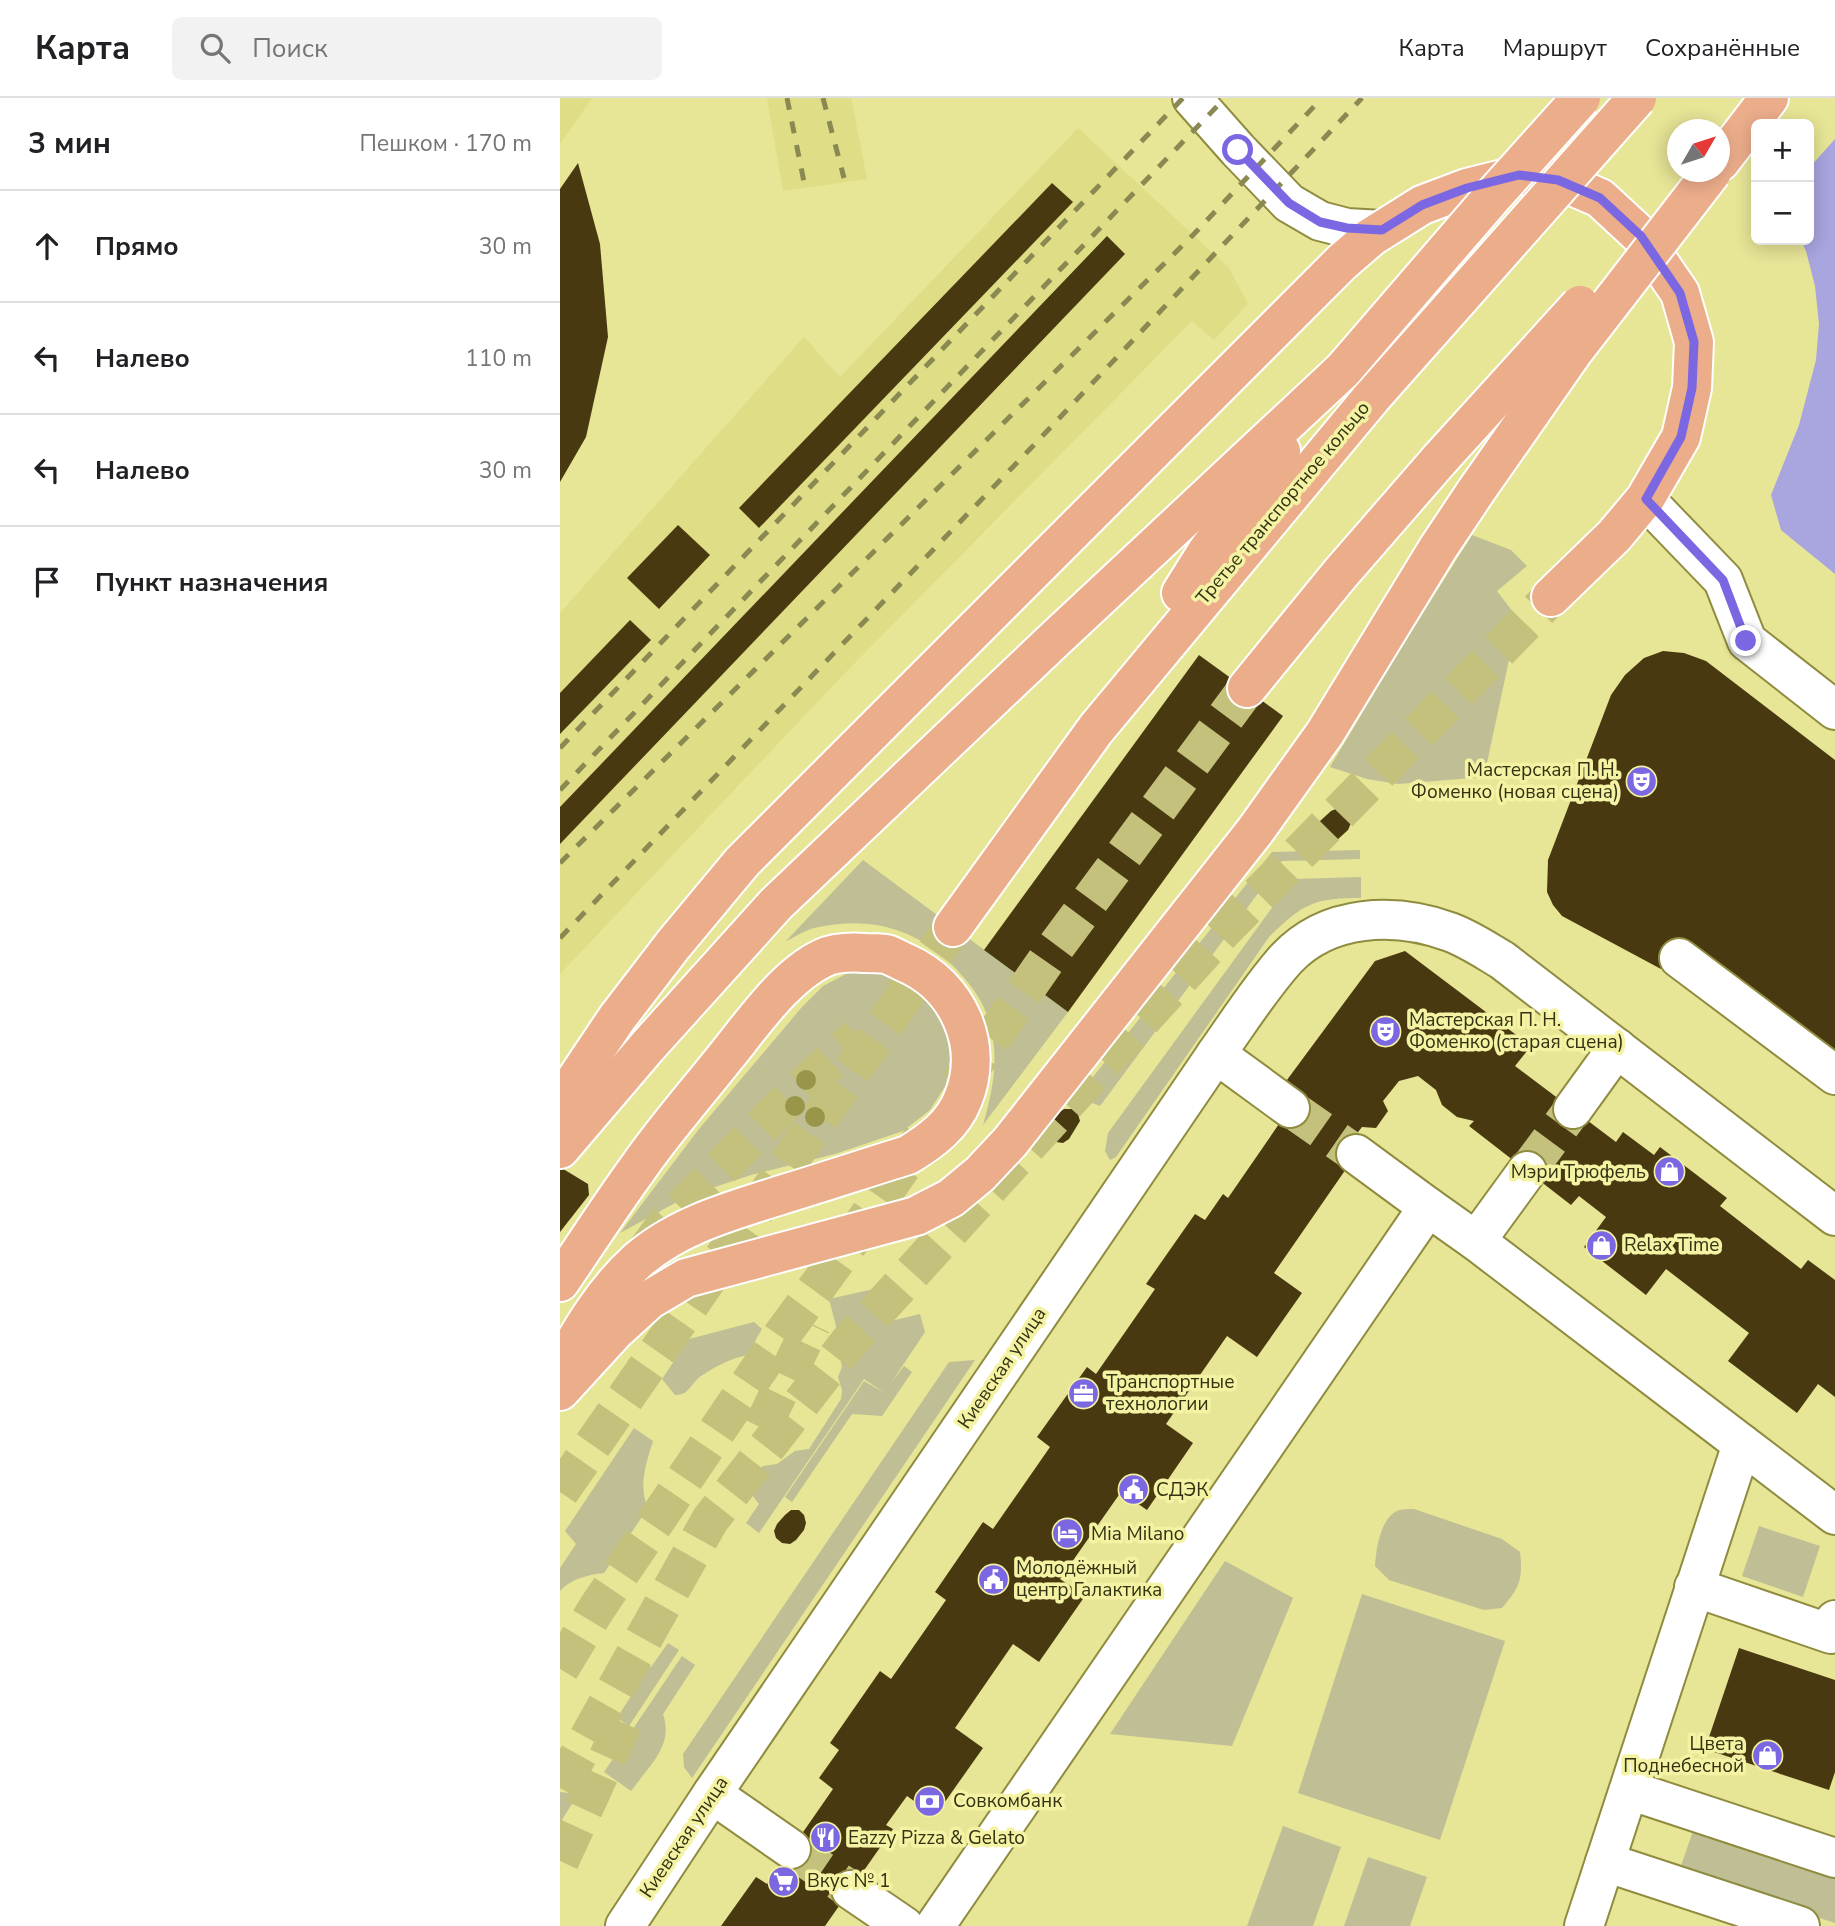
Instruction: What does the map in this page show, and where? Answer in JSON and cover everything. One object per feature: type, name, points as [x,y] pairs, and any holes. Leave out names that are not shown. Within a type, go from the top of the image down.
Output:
[{"type":"main road","points":[[1096,729],[1206,553],[1297,429],[1343,370],[1493,195],[1581,98]]},
{"type":"main road","name":"Третье транспортное кольцо","points":[[953,927],[1096,729],[1372,397],[1637,98]]},
{"type":"main road","points":[[1730,141],[1769,98]]},
{"type":"main road","points":[[1730,149],[1769,98]]},
{"type":"main road","points":[[560,1102],[617,1018],[742,862],[1342,262],[1371,237],[1422,205],[1467,188],[1519,175],[1558,180],[1600,198],[1641,236],[1680,293],[1694,342],[1692,388],[1681,437],[1646,499],[1614,536],[1551,597]]},
{"type":"main road","points":[[1247,688],[1340,574],[1440,459],[1693,182]]},
{"type":"main road","points":[[560,1391],[615,1331],[649,1300],[686,1278],[916,1216],[951,1198],[1010,1142],[1255,831],[1325,733],[1437,548],[1476,491],[1573,352],[1704,182]]},
{"type":"main road","points":[[560,1149],[776,904],[1343,370]]},
{"type":"main road","points":[[560,1282],[638,1167],[781,990],[804,969],[825,956],[849,952],[887,954],[920,969],[947,991],[961,1017],[971,1045],[970,1072],[963,1100],[948,1124],[929,1142],[908,1155],[712,1217],[668,1239],[637,1261],[610,1291],[585,1323],[560,1368]]},
{"type":"street","points":[[1192,98],[1289,203],[1320,222],[1347,228],[1382,230]]},
{"type":"street","points":[[1646,499],[1723,580],[1746,641],[1835,710]]},
{"type":"street","name":"Киевская улица","points":[[625,1926],[712,1794],[1216,1055],[1286,959],[1312,937],[1335,926],[1378,919],[1415,923],[1450,931],[1474,943],[1502,960],[1835,1216]]},
{"type":"street","points":[[1679,958],[1835,1075]]},
{"type":"street","points":[[1573,1109],[1617,1048]]},
{"type":"street","points":[[1216,1055],[1290,1108]]},
{"type":"street","points":[[1356,1154],[1475,1241],[1835,1515]]},
{"type":"street","points":[[1475,1241],[1527,1171]]},
{"type":"street","points":[[935,1926],[1428,1208]]},
{"type":"street","points":[[1584,1926],[1742,1444]]},
{"type":"street","points":[[1694,1587],[1831,1634],[1835,1620]]},
{"type":"street","points":[[1629,1790],[1835,1858]]},
{"type":"street","points":[[712,1794],[791,1849]]},
{"type":"street","points":[[1605,1862],[1800,1926]]},
{"type":"street","points":[[851,1889],[904,1926]]},
{"type":"shaded area","points":[[560,98],[592,98],[560,144]]},
{"type":"shaded area","points":[[767,98],[851,98],[867,179],[783,191]]},
{"type":"shaded area","points":[[1835,98],[1835,574],[1781,530],[1771,495],[1799,425],[1816,360],[1819,324],[1815,286],[1803,245],[1814,245],[1814,119],[1760,119]]},
{"type":"shaded area","points":[[1751,121],[1751,125],[1730,127]]},
{"type":"shaded area","points":[[1078,128],[1229,268],[1248,304],[1214,340],[1192,321],[841,677],[560,974],[560,613],[804,337],[840,377]]},
{"type":"green space","points":[[1472,535],[1511,550],[1527,566],[1497,591],[1528,632],[1512,646],[1484,777],[1398,784],[1367,779],[1330,767],[1406,640]]},
{"type":"green space","points":[[1360,850],[1360,859],[1282,861],[1100,1106],[1077,1097],[1272,852]]},
{"type":"green space","points":[[863,860],[1068,1012],[983,1125],[993,1077],[991,1029],[986,1012],[973,990],[942,956],[926,944],[892,928],[854,923],[814,928],[785,942]]},
{"type":"green space","points":[[1361,877],[1361,898],[1331,899],[1310,905],[1291,917],[1269,937],[1116,1157],[1110,1160],[1105,1151],[1108,1133],[1293,879]]},
{"type":"green space","points":[[869,972],[895,976],[917,990],[935,1010],[948,1035],[950,1059],[946,1085],[930,1110],[903,1131],[835,1154],[751,1175],[688,1196],[620,1233],[699,1129],[802,1007],[823,986],[848,973]]},
{"type":"green space","points":[[883,1287],[891,1321],[920,1314],[925,1332],[891,1383],[904,1366],[912,1372],[882,1416],[852,1414],[792,1502],[785,1497],[864,1381],[885,1393],[864,1379],[759,1533],[746,1523],[759,1504],[752,1495],[749,1483],[753,1473],[763,1466],[777,1464],[795,1451],[809,1449],[841,1399],[842,1390],[838,1377],[842,1367],[835,1345],[836,1326],[829,1299]]},
{"type":"green space","points":[[754,1322],[762,1329],[747,1355],[712,1369],[680,1395],[675,1395],[662,1379],[689,1339]]},
{"type":"green space","points":[[975,1360],[692,1778],[684,1767],[683,1754],[949,1362]]},
{"type":"green space","points":[[634,1428],[653,1441],[643,1483],[648,1508],[604,1573],[575,1580],[560,1591],[560,1568],[576,1544],[565,1531]]},
{"type":"green space","points":[[1404,1509],[1414,1509],[1502,1539],[1520,1552],[1519,1582],[1502,1608],[1484,1610],[1389,1580],[1375,1566],[1383,1528],[1391,1515]]},
{"type":"green space","points":[[1759,1526],[1820,1546],[1803,1597],[1742,1576]]},
{"type":"green space","points":[[1225,1561],[1293,1598],[1232,1746],[1110,1734]]},
{"type":"green space","points":[[1362,1594],[1505,1641],[1440,1840],[1298,1793]]},
{"type":"green space","points":[[668,1643],[679,1650],[629,1726],[617,1718],[631,1696],[621,1683],[636,1661],[651,1667]]},
{"type":"green space","points":[[682,1656],[695,1665],[663,1714],[665,1736],[658,1755],[631,1791],[604,1772]]},
{"type":"green space","points":[[582,1788],[560,1823],[560,1792],[570,1793]]},
{"type":"green space","points":[[1695,1825],[1835,1871],[1835,1923],[1679,1872]]},
{"type":"green space","points":[[1283,1826],[1341,1847],[1313,1926],[1247,1926]]},
{"type":"green space","points":[[1368,1857],[1427,1877],[1410,1926],[1344,1926]]},
{"type":"pier","points":[[1668,98],[1835,98],[1835,139],[1814,162],[1814,119],[1751,119],[1751,179],[1730,159],[1730,119],[1688,119]]},
{"type":"building","points":[[578,163],[600,244],[608,337],[586,437],[560,482],[560,189]]},
{"type":"building","points":[[1052,183],[1073,202],[759,528],[739,508]]},
{"type":"building","points":[[1107,236],[1125,254],[560,844],[560,807]]},
{"type":"building","points":[[678,525],[710,555],[659,609],[627,578]]},
{"type":"building","points":[[630,620],[651,640],[560,734],[560,693]]},
{"type":"building","points":[[1663,651],[1684,653],[1706,661],[1835,760],[1835,1056],[1671,969],[1661,969],[1562,916],[1547,892],[1548,860],[1611,695],[1625,675],[1644,658]]},
{"type":"building","points":[[1199,655],[1283,716],[1068,1012],[984,950]]},
{"type":"building","points":[[1345,809],[1350,815],[1348,830],[1336,841],[1329,844],[1321,842],[1316,837],[1315,829],[1331,811]]},
{"type":"building","points":[[1405,951],[1531,1046],[1515,1066],[1616,1142],[1623,1132],[1654,1155],[1660,1147],[1727,1198],[1720,1206],[1801,1269],[1808,1260],[1835,1280],[1835,1397],[1818,1384],[1797,1413],[1728,1361],[1749,1333],[1666,1269],[1646,1295],[1584,1247],[1606,1217],[1579,1196],[1571,1205],[1469,1126],[1474,1121],[1457,1117],[1442,1105],[1436,1090],[1418,1076],[1399,1081],[1383,1101],[1388,1111],[1376,1128],[1362,1127],[1355,1136],[1364,1143],[1274,1273],[1302,1293],[1257,1357],[1227,1336],[1166,1424],[1193,1443],[1147,1510],[1121,1492],[1060,1579],[1085,1596],[1039,1662],[1013,1644],[955,1728],[983,1748],[935,1816],[907,1796],[886,1825],[893,1829],[825,1926],[721,1926],[756,1877],[767,1884],[833,1789],[819,1778],[839,1750],[830,1743],[880,1671],[891,1679],[946,1600],[935,1592],[983,1522],[993,1529],[1050,1447],[1037,1437],[1087,1367],[1096,1374],[1155,1289],[1146,1284],[1195,1214],[1205,1220],[1223,1194],[1228,1198],[1290,1108],[1284,1084],[1375,961]]},
{"type":"building","points":[[1064,1109],[1072,1109],[1078,1114],[1080,1121],[1069,1139],[1063,1143],[1050,1138],[1048,1131],[1058,1113]]},
{"type":"building","points":[[560,1167],[588,1184],[589,1195],[560,1232]]},
{"type":"building","points":[[791,1510],[799,1510],[806,1523],[796,1540],[790,1544],[782,1543],[776,1538],[774,1531]]},
{"type":"building","points":[[1739,1648],[1835,1680],[1835,1772],[1829,1790],[1705,1749]]},
{"type":"tunnel","points":[[560,1788],[710,1520],[848,1343],[1223,931],[1551,597]]},
{"type":"tunnel","points":[[959,1086],[1052,952],[1247,688]]},
{"type":"tunnel","points":[[900,997],[910,988],[953,927]]},
{"type":"tunnel","points":[[560,1492],[910,988]]},
{"type":"tunnel","points":[[645,1252],[665,1225],[791,1097],[858,1036]]},
{"type":"tunnel","points":[[1290,1108],[1356,1154]]},
{"type":"tunnel","points":[[1527,1171],[1573,1109]]},
{"type":"tunnel","points":[[560,1669],[597,1608],[782,1335],[922,1138]]},
{"type":"tunnel","points":[[762,1428],[812,1324]]},
{"type":"tunnel","points":[[560,1861],[628,1713]]},
{"type":"tunnel","points":[[791,1849],[851,1890]]},
{"type":"railway","points":[[787,98],[804,182]]},
{"type":"railway","points":[[823,98],[844,178]]},
{"type":"railway","points":[[560,748],[1183,98]]},
{"type":"railway","points":[[560,790],[1225,98]]},
{"type":"railway","points":[[560,863],[1193,235],[1322,98]]},
{"type":"railway","points":[[560,938],[1031,448],[1362,98]]},
{"type":"place","name":"Мастерская П. Н. Фоменко (новая сцена)","points":[[1642,781]]},
{"type":"place","name":"Мастерская П. Н. Фоменко (старая сцена)","points":[[1386,1031]]},
{"type":"place","name":"Мэри Трюфель","points":[[1669,1172]]},
{"type":"place","name":"Relax Time","points":[[1601,1245]]},
{"type":"place","name":"Транспортные технологии","points":[[1083,1393]]},
{"type":"place","name":"СДЭК","points":[[1133,1490]]},
{"type":"place","name":"Mia Milano","points":[[1068,1534]]},
{"type":"place","name":"Молодёжный центр Галактика","points":[[993,1579]]},
{"type":"place","name":"Цвета Поднебесной","points":[[1767,1755]]},
{"type":"place","name":"Совкомбанк","points":[[930,1801]]},
{"type":"place","name":"Eazzy Pizza & Gelato","points":[[825,1838]]},
{"type":"place","name":"Вкус № 1","points":[[784,1881]]},
{"type":"route","points":[[1238,150],[1289,203],[1320,222],[1347,228],[1382,230],[1422,205],[1467,188],[1519,175],[1558,180],[1600,198],[1641,236],[1680,293],[1694,342],[1692,388],[1681,437],[1646,499],[1723,580],[1746,641]]}]
